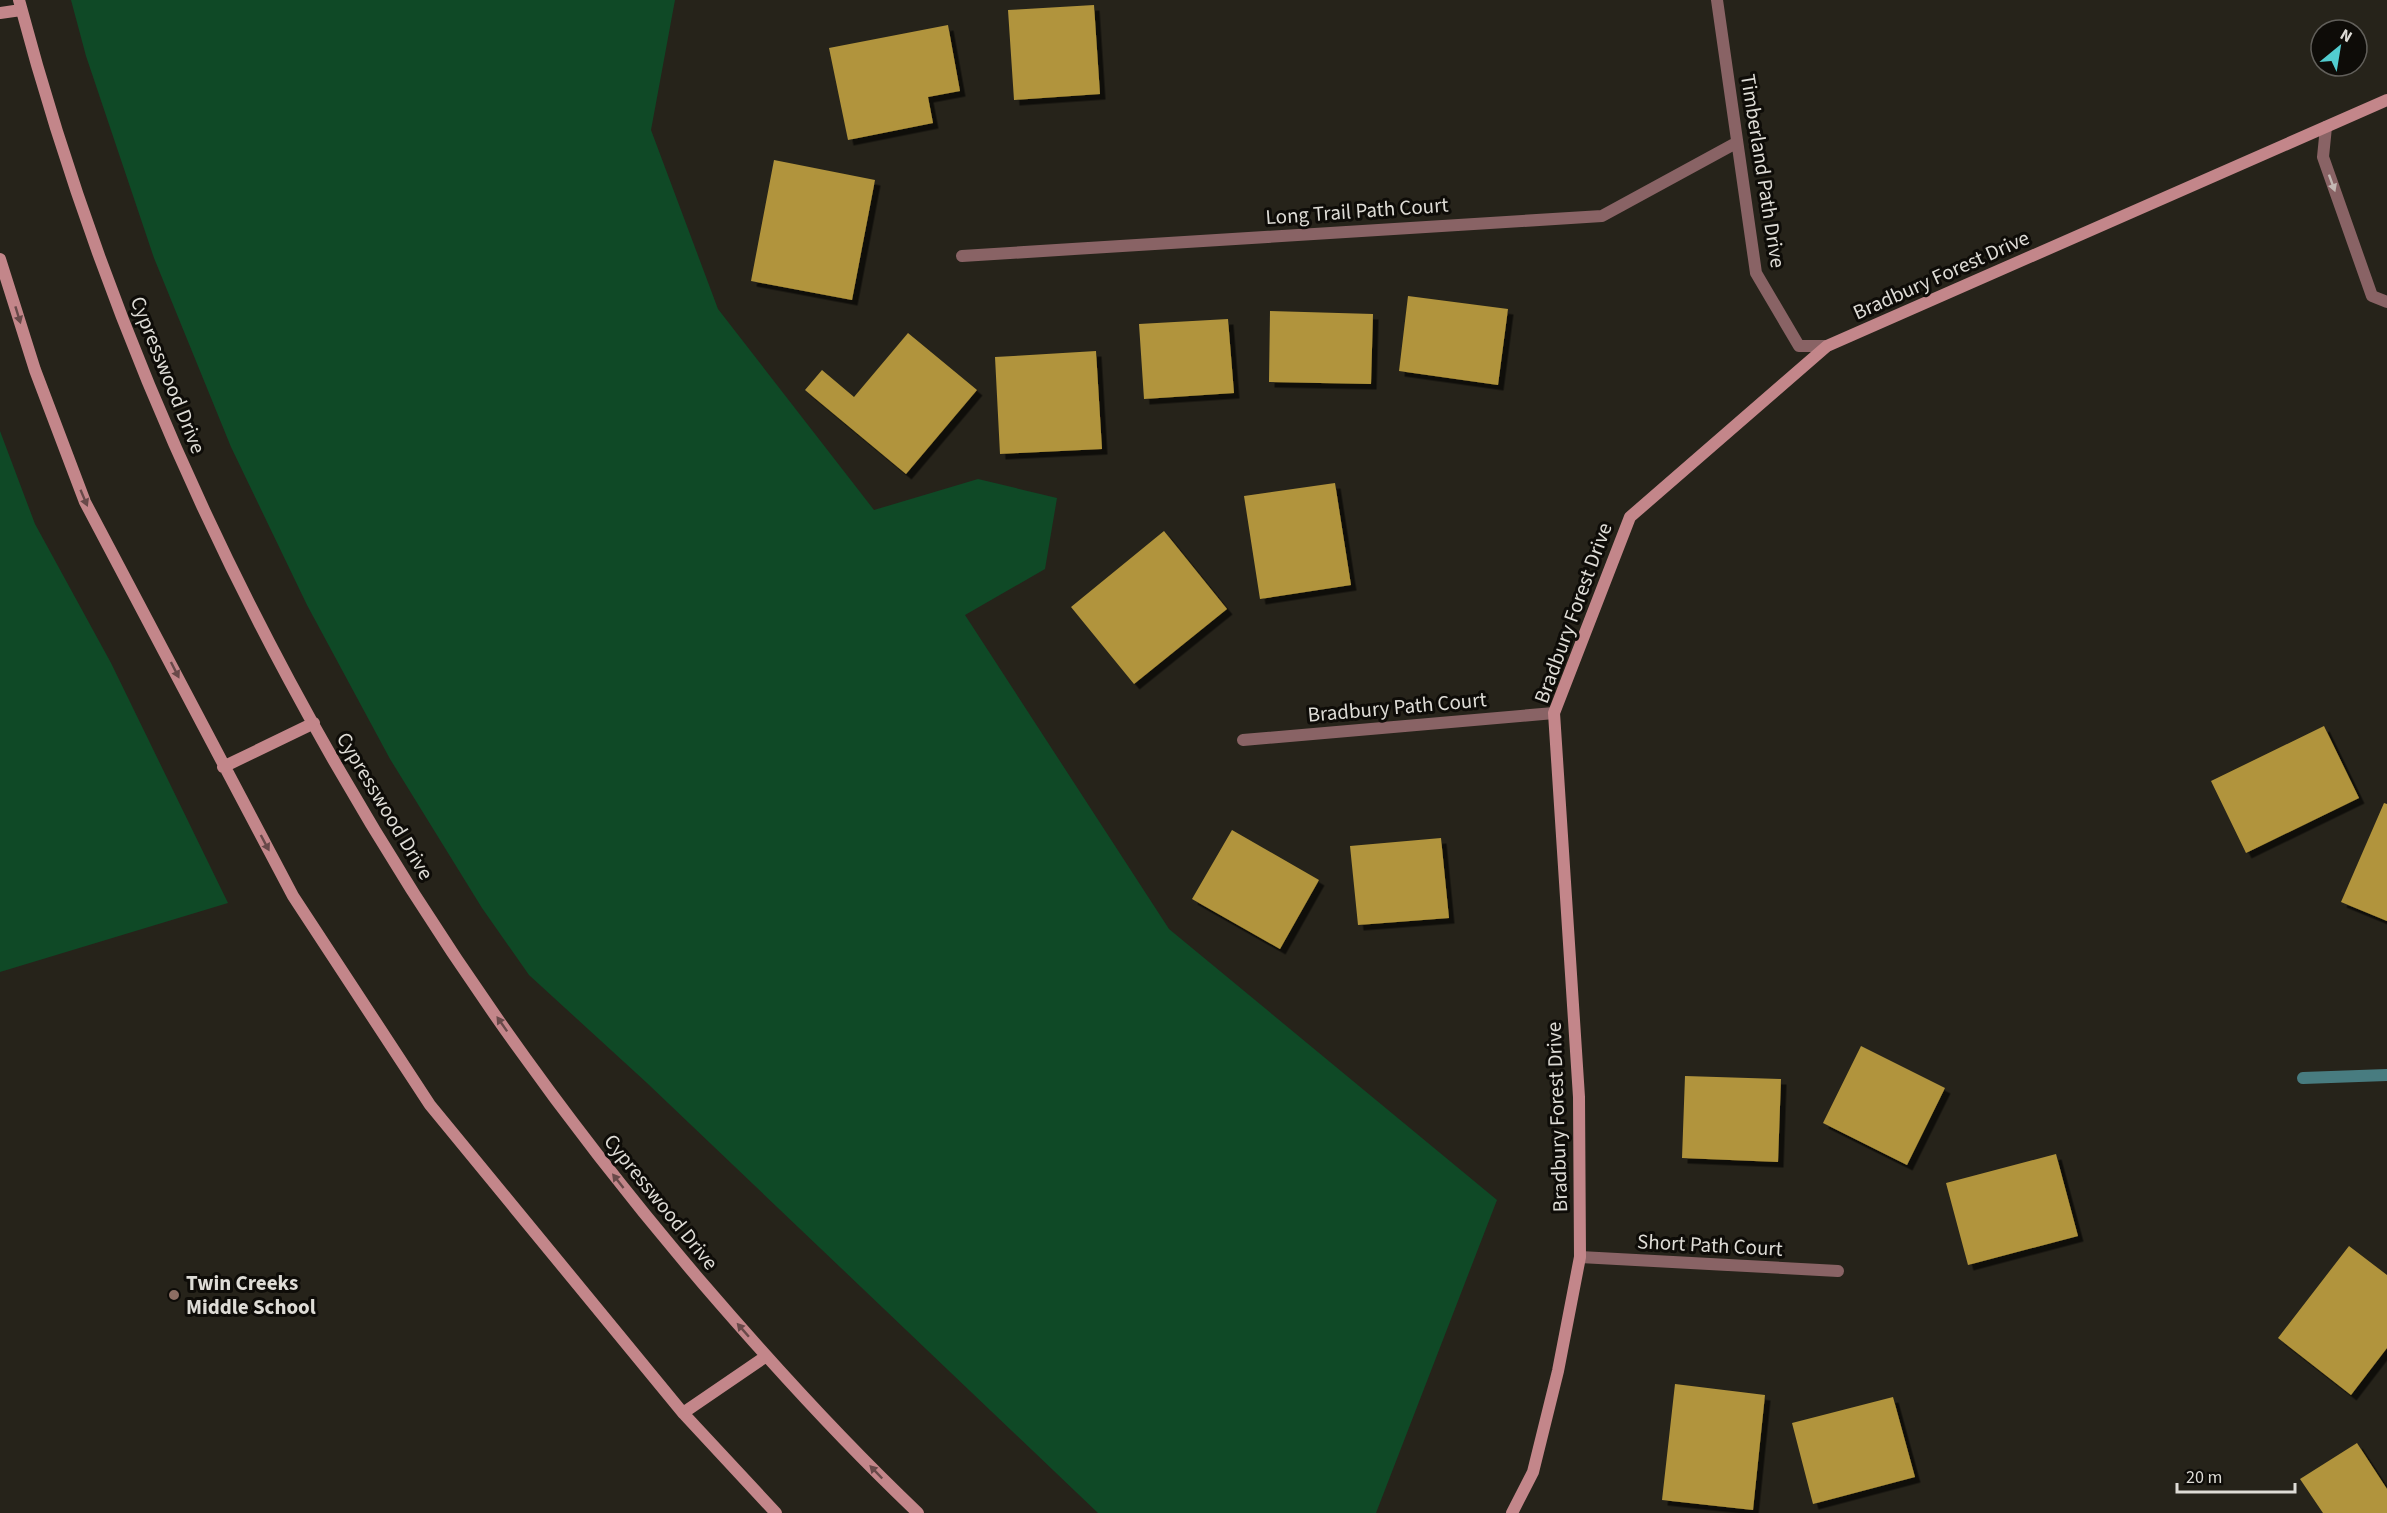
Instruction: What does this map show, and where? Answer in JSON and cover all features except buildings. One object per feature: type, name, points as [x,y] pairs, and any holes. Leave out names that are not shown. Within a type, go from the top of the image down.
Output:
[{"type":"main road","points":[[0,12],[20,5]]},
{"type":"main road","name":"Cypresswood Drive","points":[[20,5],[38,70],[106,276],[176,446],[262,628],[347,784],[440,935],[558,1105],[649,1221],[765,1357],[918,1513]]},
{"type":"main road","name":"Bradbury Forest Drive","points":[[1512,1513],[1533,1473],[1558,1371],[1580,1257],[1579,1097],[1554,713],[1630,517],[1827,346],[2387,100]]},
{"type":"main road","points":[[0,259],[35,370],[85,502],[293,896],[430,1106],[683,1413],[776,1513]]},
{"type":"main road","points":[[223,767],[314,723]]},
{"type":"main road","points":[[683,1413],[765,1357]]},
{"type":"street","name":"Timberland Path Drive","points":[[1718,0],[1736,143],[1756,273],[1799,346],[1827,346]]},
{"type":"street","points":[[2326,127],[2323,157],[2372,296],[2387,302]]},
{"type":"street","name":"Long Trail Path Court","points":[[962,256],[1602,216],[1736,143]]},
{"type":"street","name":"Bradbury Path Court","points":[[1243,740],[1554,713]]},
{"type":"street","name":"Short Path Court","points":[[1580,1257],[1838,1271]]},
{"type":"green space","points":[[71,0],[675,0],[651,130],[718,309],[874,510],[978,479],[1057,498],[1045,569],[965,615],[1169,929],[1497,1200],[1376,1513],[1098,1513],[647,1083],[529,975],[482,908],[390,759],[307,605],[231,447],[154,258],[86,56]]},
{"type":"green space","points":[[0,431],[35,524],[111,663],[228,903],[0,972]]},
{"type":"waterway","points":[[2303,1078],[2387,1075]]},
{"type":"place","name":"Twin Creeks Middle School","points":[[174,1295]]}]
